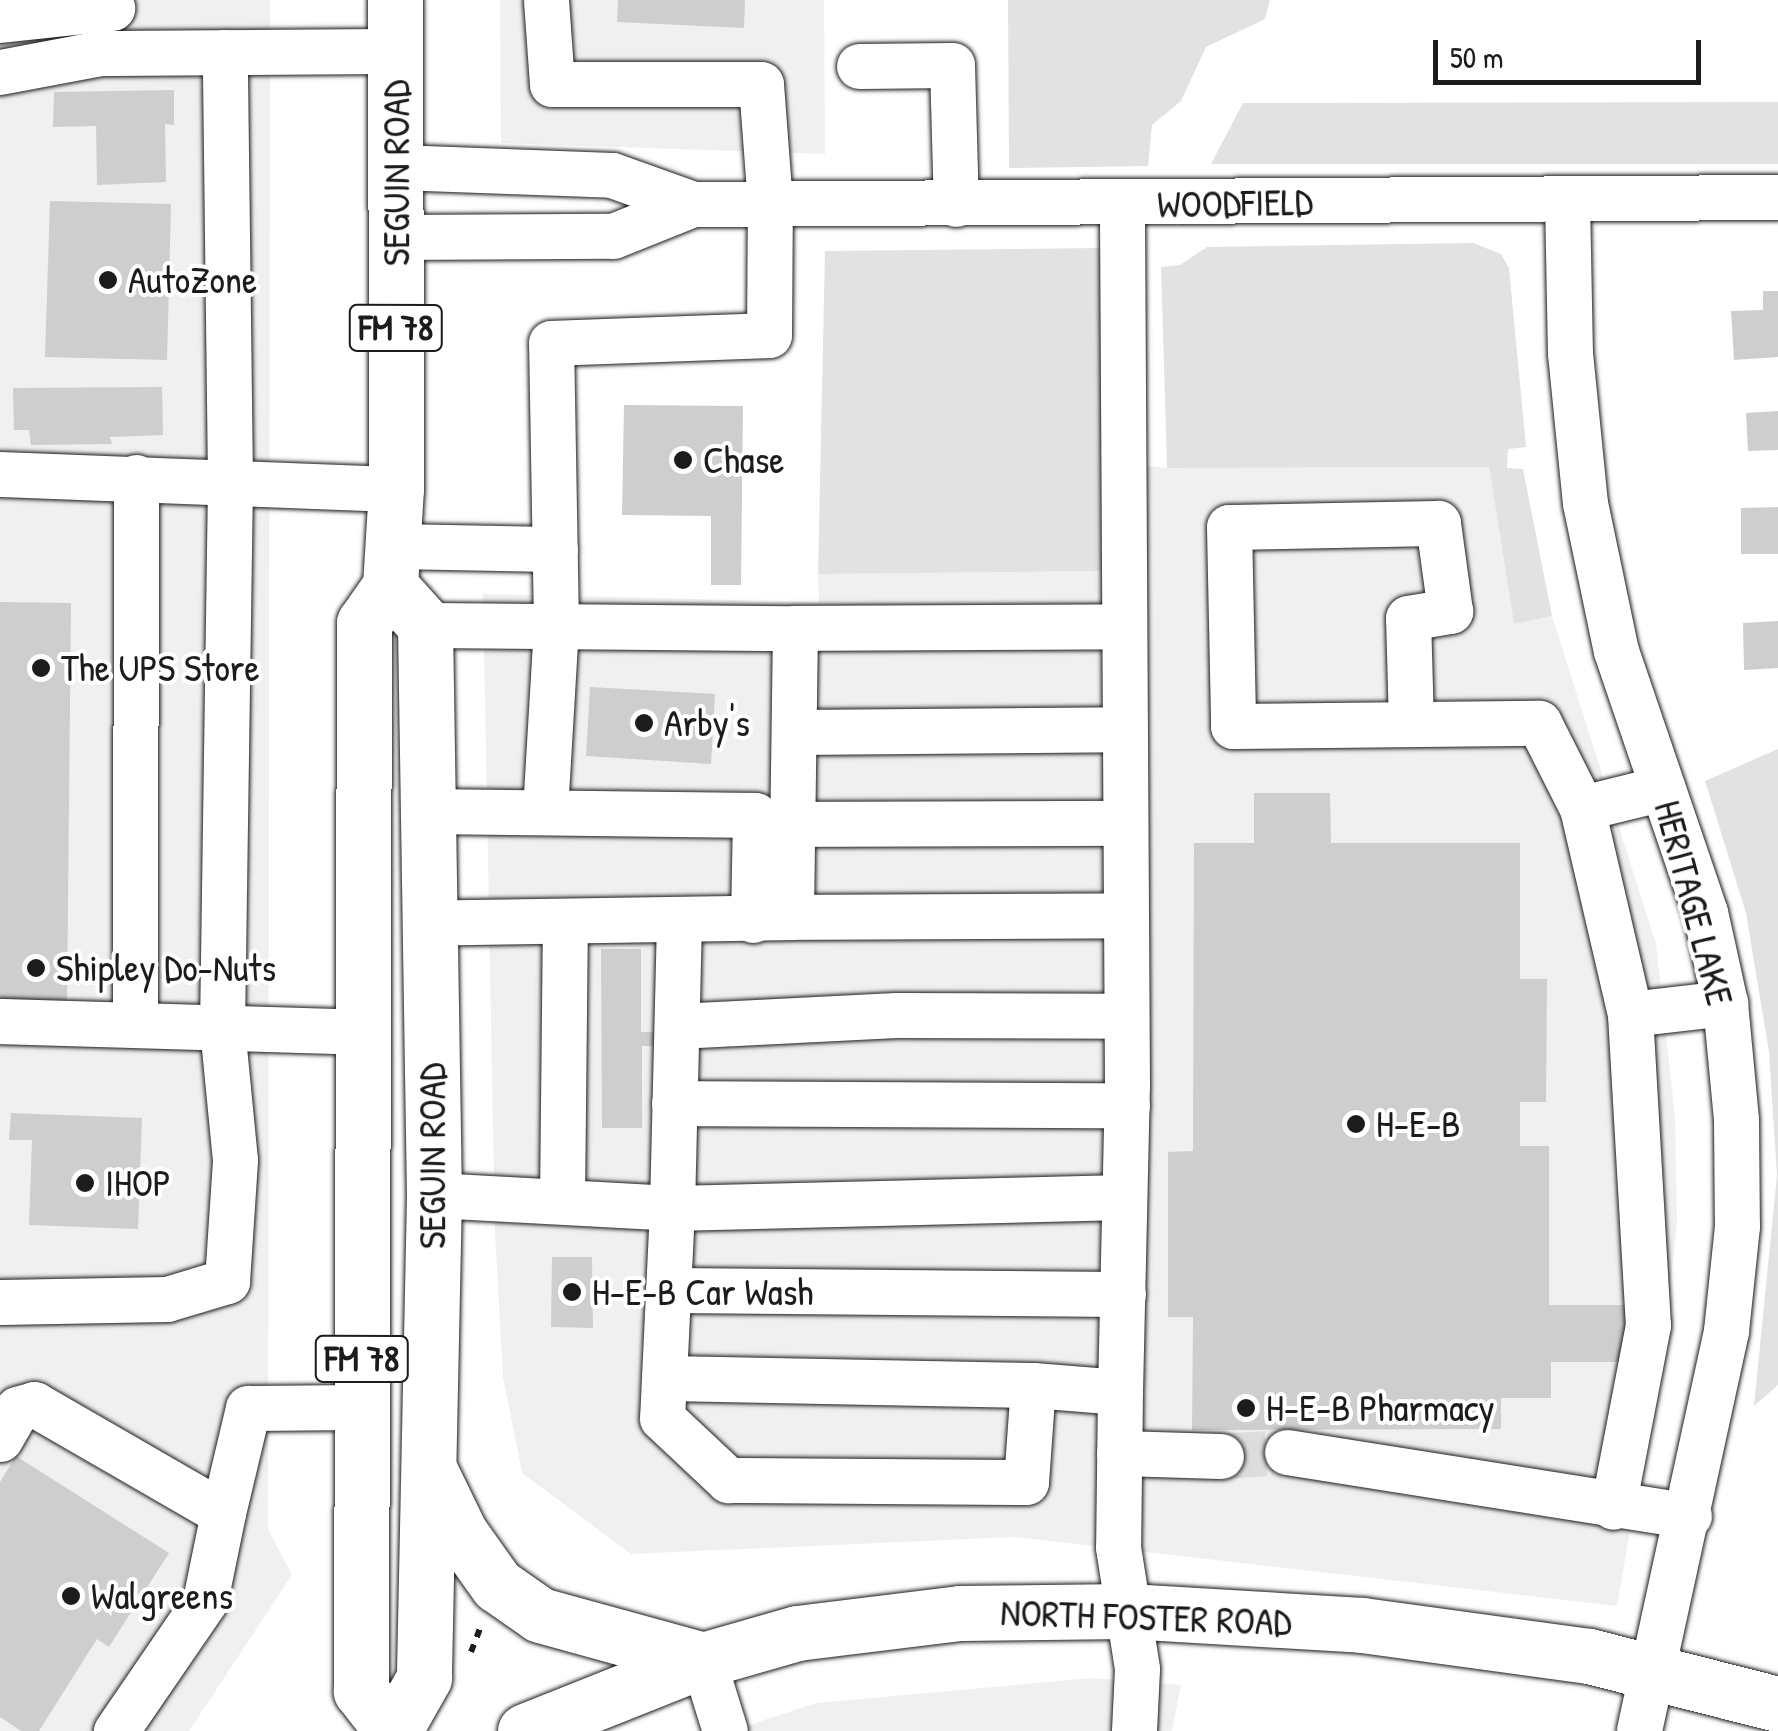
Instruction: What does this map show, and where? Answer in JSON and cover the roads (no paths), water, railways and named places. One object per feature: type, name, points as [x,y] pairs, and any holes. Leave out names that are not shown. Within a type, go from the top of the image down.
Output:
[{"type":"main road","name":"SEGUIN ROAD","points":[[396,25],[396,489],[402,586],[428,810],[434,1195],[424,1678],[393,1731],[361,1691],[364,622],[402,586]]},
{"type":"main road","points":[[427,1466],[460,1532],[497,1586],[540,1615],[703,1660]]},
{"type":"main road","name":"NORTH FOSTER ROAD","points":[[525,1731],[703,1660],[797,1633],[960,1613],[1128,1610],[1362,1626],[1656,1670],[1778,1704]]},
{"type":"street","points":[[545,812],[556,625],[551,343],[769,335],[770,204],[761,84],[552,84],[546,0]]},
{"type":"street","points":[[0,20],[117,3]]},
{"type":"street","points":[[0,72],[101,53],[225,52],[396,25]]},
{"type":"street","points":[[0,1302],[168,1300],[227,1282],[235,1160],[222,1028],[230,481],[225,52]]},
{"type":"street","points":[[859,66],[952,65],[956,204]]},
{"type":"street","name":"WOODFIELD","points":[[397,168],[612,175],[692,204],[1778,197]]},
{"type":"street","name":"HERITAGE LAKE","points":[[1567,200],[1570,352],[1585,503],[1616,651],[1705,912],[1725,1004],[1737,1226],[1726,1331],[1656,1670],[1639,1731]]},
{"type":"street","name":"WOODFIELD","points":[[396,237],[613,236],[692,204]]},
{"type":"street","points":[[1122,204],[1126,1105],[1118,1547],[1137,1669],[1134,1731]]},
{"type":"street","points":[[0,474],[396,489]]},
{"type":"street","points":[[135,1026],[136,477]]},
{"type":"street","points":[[1411,724],[1408,618],[1450,611],[1438,523],[1229,527],[1233,726],[1538,723],[1582,808],[1630,1014],[1648,1325],[1612,1507]]},
{"type":"street","points":[[402,586],[555,549]]},
{"type":"street","points":[[402,586],[556,625],[1123,626]]},
{"type":"street","points":[[772,919],[792,824],[795,628]]},
{"type":"street","points":[[794,732],[1123,729]]},
{"type":"street","points":[[1582,808],[1663,788]]},
{"type":"street","points":[[428,810],[755,815],[772,919]]},
{"type":"street","points":[[792,824],[1124,823]]},
{"type":"street","points":[[430,923],[1124,915]]},
{"type":"street","points":[[679,921],[662,1418],[728,1480],[1026,1482],[1033,1385]]},
{"type":"street","points":[[562,1201],[565,922]]},
{"type":"street","points":[[1630,1014],[1725,1004]]},
{"type":"street","points":[[676,1026],[896,1015],[1126,1016]]},
{"type":"street","points":[[0,1021],[363,1032]]},
{"type":"street","points":[[674,1103],[1126,1105]]},
{"type":"street","points":[[434,1195],[672,1208],[1124,1196]]},
{"type":"street","points":[[668,1290],[1122,1294]]},
{"type":"street","points":[[664,1378],[1033,1385],[1120,1392]]},
{"type":"street","points":[[0,1439],[17,1409],[34,1404],[223,1513]]},
{"type":"street","points":[[116,1731],[204,1600],[248,1408],[362,1407]]},
{"type":"street","points":[[1287,1452],[1612,1507],[1689,1516]]},
{"type":"street","points":[[1119,1453],[1221,1456]]},
{"type":"street","points":[[703,1660],[725,1731]]},
{"type":"tunnel","points":[[1221,1456],[1287,1452]]},
{"type":"place","name":"AutoZone","points":[[108,280]]},
{"type":"place","name":"Chase","points":[[683,460]]},
{"type":"place","name":"The UPS Store","points":[[41,668]]},
{"type":"place","name":"Arby's","points":[[644,723]]},
{"type":"place","name":"Shipley Do-Nuts","points":[[36,968]]},
{"type":"place","name":"H-E-B","points":[[1356,1124]]},
{"type":"place","name":"IHOP","points":[[85,1183]]},
{"type":"place","name":"H-E-B Car Wash","points":[[572,1292]]},
{"type":"place","name":"H-E-B Pharmacy","points":[[1246,1408]]},
{"type":"place","name":"Walgreens","points":[[71,1596]]}]
